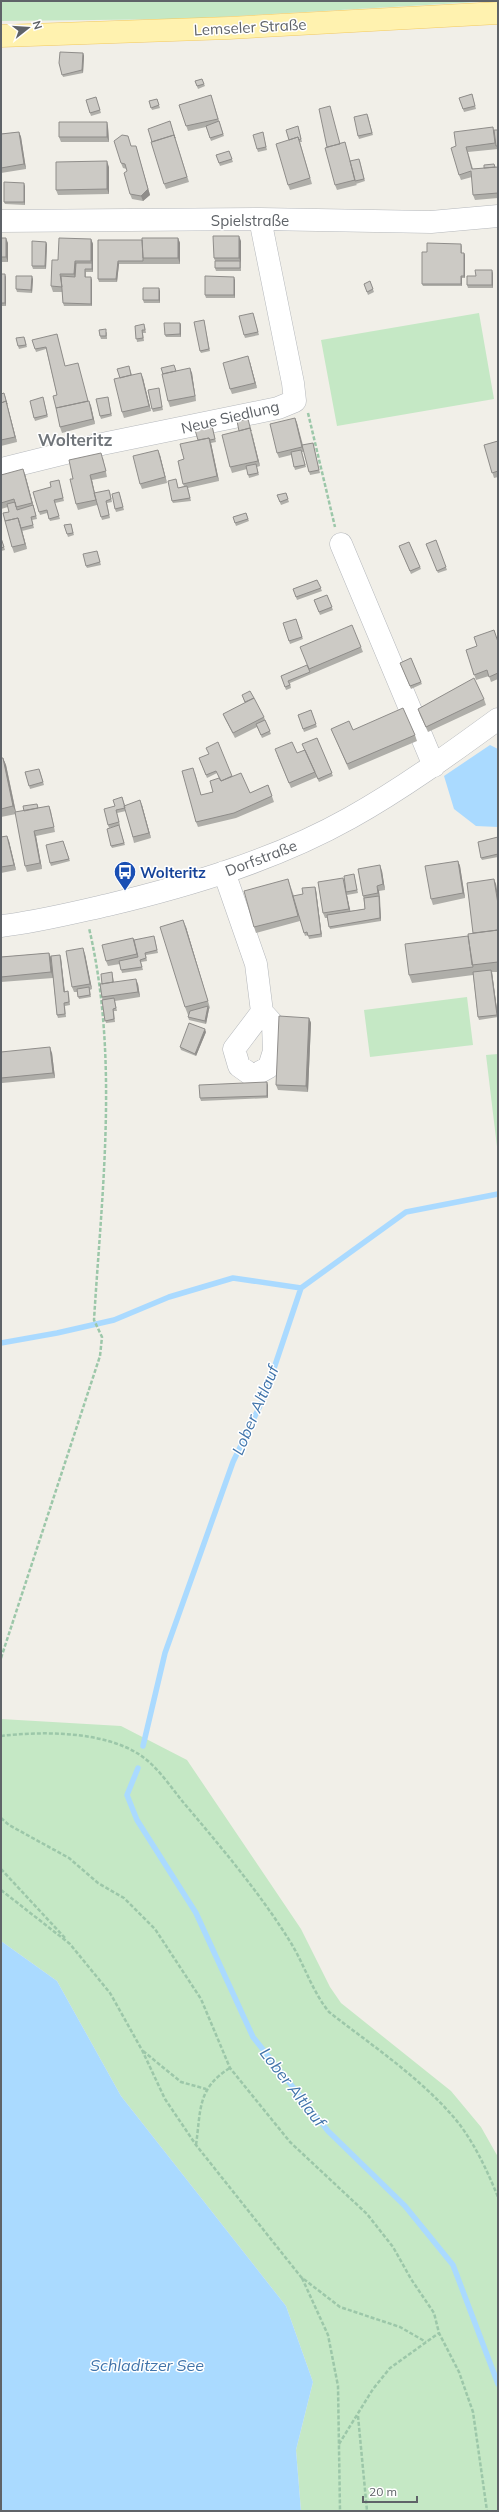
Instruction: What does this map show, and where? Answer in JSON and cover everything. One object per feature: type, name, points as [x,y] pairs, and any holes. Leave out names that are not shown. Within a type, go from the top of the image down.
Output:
[{"type":"main road","name":"Lemseler Straße","points":[[1,36],[229,28],[498,13]]},
{"type":"street","name":"Spielstraße","points":[[1,221],[260,219],[431,222],[498,216]]},
{"type":"street","name":"Neue Siedlung","points":[[1,469],[102,444],[278,408],[295,401],[294,383],[260,219]]},
{"type":"street","points":[[341,544],[434,766]]},
{"type":"street","name":"Dorfstraße","points":[[1,926],[32,923],[85,910],[224,872],[295,846],[350,818],[434,766],[498,719]]},
{"type":"street","points":[[224,872],[256,964],[262,1012]]},
{"type":"path","points":[[295,401],[309,414],[336,530],[341,544]]},
{"type":"path","points":[[1,1658],[100,1356],[102,1337],[94,1320],[106,1101],[105,1029],[97,963],[85,910]]},
{"type":"path","points":[[1,1736],[53,1733],[87,1738],[118,1745],[140,1756],[159,1773],[268,1907],[292,1945],[317,1997],[329,2012],[426,2088],[451,2114],[480,2158],[498,2197]]},
{"type":"path","points":[[1,1818],[9,1825],[69,1858],[98,1882],[124,1898],[155,1929],[201,1999],[230,2068],[290,2142],[367,2214],[393,2247],[411,2279],[434,2313],[439,2334],[459,2372],[473,2412],[487,2511]]},
{"type":"path","points":[[1,1869],[70,1944],[110,1993],[142,2050],[165,2099],[196,2145],[302,2277],[340,2307],[400,2327],[426,2342]]},
{"type":"path","points":[[1,1890],[70,1944]]},
{"type":"path","points":[[142,2050],[181,2082],[206,2089]]},
{"type":"path","points":[[196,2145],[206,2089],[215,2077],[230,2068]]},
{"type":"path","points":[[302,2277],[328,2335],[338,2386],[340,2511]]},
{"type":"path","points":[[338,2445],[373,2389],[390,2368],[439,2334]]},
{"type":"path","points":[[358,2415],[367,2511]]},
{"type":"green space","points":[[1,1],[495,1],[185,19],[1,21]]},
{"type":"green space","points":[[479,313],[494,399],[337,426],[321,340]]},
{"type":"green space","points":[[467,997],[473,1045],[370,1057],[364,1010]]},
{"type":"green space","points":[[498,1054],[498,1155],[486,1055]]},
{"type":"green space","points":[[1,1719],[121,1726],[187,1760],[301,1929],[330,1987],[341,2003],[451,2091],[481,2127],[498,2157],[498,2511],[301,2511],[296,2450],[313,2382],[286,2306],[121,2096],[57,1981],[1,1941]]},
{"type":"water","points":[[490,745],[498,749],[498,827],[476,826],[454,809],[444,776]]},
{"type":"water","name":"Schladitzer See","points":[[1,1941],[57,1981],[121,2096],[286,2306],[313,2382],[296,2450],[301,2511],[1,2511]]},
{"type":"building","points":[[60,52],[83,53],[82,70],[62,75],[59,63]]},
{"type":"building","points":[[202,79],[204,84],[197,86],[195,81]]},
{"type":"building","points":[[472,94],[475,106],[463,109],[459,98]]},
{"type":"building","points":[[211,95],[218,119],[186,126],[179,105]]},
{"type":"building","points":[[96,97],[100,110],[90,113],[86,100]]},
{"type":"building","points":[[157,99],[159,105],[151,108],[149,101]]},
{"type":"building","points":[[330,106],[340,144],[327,147],[319,109]]},
{"type":"building","points":[[367,114],[372,133],[358,136],[354,117]]},
{"type":"building","points":[[170,121],[175,138],[174,135],[152,142],[148,129]]},
{"type":"building","points":[[219,121],[223,134],[210,138],[206,126]]},
{"type":"building","points":[[59,122],[107,122],[107,137],[59,137]]},
{"type":"building","points":[[298,126],[301,139],[299,140],[298,137],[289,140],[286,130]]},
{"type":"building","points":[[493,127],[495,143],[466,147],[472,169],[498,167],[498,193],[473,195],[471,171],[459,175],[451,148],[456,146],[454,132]]},
{"type":"building","points":[[494,130],[498,130],[498,146],[496,146]]},
{"type":"building","points":[[19,132],[24,164],[1,168],[1,134]]},
{"type":"building","points":[[263,132],[266,147],[257,149],[253,135]]},
{"type":"building","points":[[122,135],[128,136],[131,146],[136,146],[148,189],[141,196],[130,194],[124,173],[127,171],[125,164],[121,163],[114,141]]},
{"type":"building","points":[[174,135],[187,177],[164,184],[151,142]]},
{"type":"building","points":[[298,137],[310,178],[288,185],[276,144]]},
{"type":"building","points":[[345,142],[355,180],[335,185],[325,148]]},
{"type":"building","points":[[229,151],[232,159],[219,163],[216,155]]},
{"type":"building","points":[[359,159],[364,179],[355,181],[350,161]]},
{"type":"building","points":[[107,161],[107,189],[56,190],[56,162]]},
{"type":"building","points":[[494,164],[495,167],[484,168],[484,165]]},
{"type":"building","points":[[4,182],[24,183],[24,202],[4,202]]},
{"type":"building","points":[[213,236],[239,236],[239,258],[214,258]]},
{"type":"building","points":[[1,238],[6,238],[6,257],[1,257]]},
{"type":"building","points":[[59,238],[91,239],[91,261],[75,261],[74,274],[60,274],[62,287],[51,286],[52,260],[58,260]]},
{"type":"building","points":[[142,238],[178,238],[178,258],[143,258]]},
{"type":"building","points":[[98,240],[142,240],[143,261],[118,261],[116,279],[98,279]]},
{"type":"building","points":[[32,241],[46,242],[45,266],[32,266]]},
{"type":"building","points":[[427,243],[461,244],[461,253],[464,253],[464,276],[461,276],[461,284],[422,284],[422,252],[427,252]]},
{"type":"building","points":[[215,261],[240,261],[240,268],[215,268]]},
{"type":"building","points":[[76,263],[92,263],[92,269],[85,269],[85,277],[91,277],[91,304],[63,303],[61,276],[75,277]]},
{"type":"building","points":[[475,270],[492,270],[492,285],[467,285],[467,276],[476,276]]},
{"type":"building","points":[[1,274],[5,274],[5,303],[1,303]]},
{"type":"building","points":[[16,276],[32,276],[31,290],[16,289]]},
{"type":"building","points":[[205,276],[234,277],[234,295],[205,295]]},
{"type":"building","points":[[370,281],[373,289],[367,292],[364,284]]},
{"type":"building","points":[[143,288],[159,288],[159,300],[143,300]]},
{"type":"building","points":[[253,313],[258,332],[244,335],[239,316]]},
{"type":"building","points":[[204,320],[209,349],[200,351],[194,322]]},
{"type":"building","points":[[164,323],[180,323],[180,334],[165,335]]},
{"type":"building","points":[[144,324],[145,330],[142,330],[143,338],[136,339],[135,326]]},
{"type":"building","points":[[106,329],[106,336],[100,336],[99,330]]},
{"type":"building","points":[[57,334],[65,366],[78,363],[88,401],[56,408],[53,396],[57,395],[46,347],[35,349],[32,340]]},
{"type":"building","points":[[24,337],[26,345],[18,346],[16,338]]},
{"type":"building","points":[[248,356],[255,383],[230,389],[223,363]]},
{"type":"building","points":[[174,365],[176,371],[163,374],[161,368]]},
{"type":"building","points":[[129,366],[131,375],[120,378],[117,369]]},
{"type":"building","points":[[190,368],[195,396],[168,401],[162,374]]},
{"type":"building","points":[[141,373],[149,406],[122,412],[114,379]]},
{"type":"building","points":[[159,388],[162,407],[152,409],[148,390]]},
{"type":"building","points":[[4,393],[7,404],[6,401],[1,403],[1,394]]},
{"type":"building","points":[[43,397],[47,415],[34,418],[30,401]]},
{"type":"building","points":[[108,397],[111,414],[100,416],[96,399]]},
{"type":"building","points":[[6,401],[15,437],[1,440],[1,403]]},
{"type":"building","points":[[89,401],[93,419],[60,427],[56,408]]},
{"type":"building","points":[[295,418],[302,447],[277,453],[270,424]]},
{"type":"building","points":[[248,419],[251,431],[250,428],[239,431],[237,421]]},
{"type":"building","points":[[212,426],[215,439],[210,440],[209,438],[198,440],[195,430]]},
{"type":"building","points":[[250,428],[258,461],[230,467],[222,435]]},
{"type":"building","points":[[209,438],[217,476],[183,484],[178,461],[184,459],[180,444]]},
{"type":"building","points":[[498,441],[498,471],[492,473],[484,445]]},
{"type":"building","points":[[313,443],[319,470],[309,472],[302,445]]},
{"type":"building","points":[[158,450],[165,477],[140,484],[133,456]]},
{"type":"building","points":[[301,450],[305,465],[294,467],[291,452]]},
{"type":"building","points":[[101,453],[106,471],[90,475],[96,500],[76,504],[70,479],[73,479],[69,460]]},
{"type":"building","points":[[256,464],[258,473],[248,475],[246,466]]},
{"type":"building","points":[[23,469],[32,503],[16,507],[14,499],[1,503],[1,475]]},
{"type":"building","points":[[176,479],[178,488],[187,486],[190,498],[172,501],[168,481]]},
{"type":"building","points":[[59,480],[63,498],[54,500],[59,516],[49,519],[47,510],[39,512],[33,492],[51,487],[50,482]]},
{"type":"building","points":[[109,490],[111,499],[106,501],[109,515],[101,517],[94,493]]},
{"type":"building","points":[[119,492],[123,507],[115,509],[112,494]]},
{"type":"building","points":[[286,493],[288,499],[280,502],[277,495]]},
{"type":"building","points":[[15,502],[17,510],[33,505],[36,516],[31,517],[33,525],[21,528],[18,518],[5,521],[3,513],[9,512],[7,504]]},
{"type":"building","points":[[246,513],[248,519],[235,523],[233,517]]},
{"type":"building","points":[[18,518],[25,544],[12,547],[5,521]]},
{"type":"building","points":[[71,524],[73,533],[67,534],[64,525]]},
{"type":"building","points":[[1,538],[4,547],[1,548]]},
{"type":"building","points":[[436,540],[446,567],[437,571],[426,544]]},
{"type":"building","points":[[409,542],[420,567],[410,571],[399,546]]},
{"type":"building","points":[[97,551],[100,562],[86,566],[83,554]]},
{"type":"building","points":[[317,580],[321,588],[296,597],[293,589]]},
{"type":"building","points":[[327,595],[332,607],[319,612],[314,600]]},
{"type":"building","points":[[296,619],[302,637],[289,641],[283,623]]},
{"type":"building","points":[[352,625],[361,647],[309,669],[300,647]]},
{"type":"building","points":[[494,630],[498,642],[498,673],[489,677],[487,670],[474,675],[466,650],[477,646],[474,637]]},
{"type":"building","points":[[411,658],[421,682],[410,686],[400,663]]},
{"type":"building","points":[[307,665],[310,672],[288,681],[290,685],[285,687],[281,676]]},
{"type":"building","points":[[474,678],[484,699],[426,727],[418,709]]},
{"type":"building","points":[[250,691],[254,698],[245,702],[242,695]]},
{"type":"building","points":[[254,698],[264,717],[233,733],[223,714]]},
{"type":"building","points":[[403,708],[415,735],[347,764],[331,729],[349,721],[353,730]]},
{"type":"building","points":[[311,710],[316,724],[303,729],[298,715]]},
{"type":"building","points":[[265,720],[270,731],[261,735],[256,724]]},
{"type":"building","points":[[317,738],[332,773],[318,779],[302,744]]},
{"type":"building","points":[[218,742],[232,776],[221,781],[216,771],[206,775],[199,758],[209,754],[206,748]]},
{"type":"building","points":[[292,742],[297,753],[305,750],[315,772],[289,783],[275,749]]},
{"type":"building","points":[[1,758],[3,758],[13,806],[1,809]]},
{"type":"building","points":[[193,768],[201,795],[213,792],[210,781],[219,778],[221,781],[241,773],[250,793],[268,785],[272,796],[234,813],[196,822],[182,771]]},
{"type":"building","points":[[39,769],[43,782],[29,786],[25,772]]},
{"type":"building","points":[[122,797],[125,808],[116,810],[119,822],[108,825],[104,809],[115,806],[113,800]]},
{"type":"building","points":[[140,800],[149,833],[133,837],[124,806]]},
{"type":"building","points":[[37,804],[38,808],[24,811],[23,806]]},
{"type":"building","points":[[49,806],[54,827],[34,831],[40,863],[25,866],[15,812]]},
{"type":"building","points":[[119,825],[124,843],[111,846],[107,829]]},
{"type":"building","points":[[7,836],[14,865],[1,867],[1,837]]},
{"type":"building","points":[[498,837],[498,854],[481,858],[478,842]]},
{"type":"building","points":[[63,841],[69,859],[50,863],[46,845]]},
{"type":"building","points":[[458,861],[463,893],[431,899],[425,866]]},
{"type":"building","points":[[380,865],[383,884],[377,886],[378,893],[363,896],[358,869]]},
{"type":"building","points":[[354,874],[357,890],[346,892],[344,876]]},
{"type":"building","points":[[343,878],[349,909],[323,913],[318,882]]},
{"type":"building","points":[[288,879],[298,916],[254,927],[244,891]]},
{"type":"building","points":[[494,879],[498,904],[498,930],[473,933],[467,883]]},
{"type":"building","points":[[315,887],[321,934],[308,936],[307,932],[304,933],[293,896],[303,894],[302,888]]},
{"type":"building","points":[[379,896],[380,918],[329,927],[327,915],[365,909],[364,898]]},
{"type":"building","points":[[183,920],[208,1001],[185,1007],[160,927]]},
{"type":"building","points":[[498,930],[498,962],[472,965],[468,934]]},
{"type":"building","points":[[154,936],[157,950],[145,953],[146,958],[140,960],[142,967],[121,970],[119,961],[138,957],[134,940]]},
{"type":"building","points":[[468,936],[473,967],[409,975],[405,944]]},
{"type":"building","points":[[133,938],[137,954],[106,961],[102,945]]},
{"type":"building","points":[[83,948],[90,984],[72,987],[66,951]]},
{"type":"building","points":[[49,953],[51,972],[1,977],[1,957]]},
{"type":"building","points":[[60,955],[64,992],[68,991],[69,1002],[64,1003],[65,1014],[57,1015],[51,956]]},
{"type":"building","points":[[491,970],[497,1015],[478,1017],[473,972]]},
{"type":"building","points":[[112,972],[113,982],[102,984],[101,974]]},
{"type":"building","points":[[136,979],[138,992],[102,997],[100,984]]},
{"type":"building","points":[[89,987],[90,995],[78,997],[77,989]]},
{"type":"building","points":[[114,998],[116,1008],[113,1009],[114,1019],[105,1021],[102,1000]]},
{"type":"building","points":[[208,1006],[205,1021],[188,1017],[190,1011]]},
{"type":"building","points":[[279,1016],[309,1018],[306,1086],[276,1085]]},
{"type":"building","points":[[189,1023],[205,1029],[195,1054],[180,1047]]},
{"type":"building","points":[[50,1047],[53,1073],[1,1078],[1,1052]]},
{"type":"building","points":[[267,1082],[267,1096],[200,1098],[199,1085]]},
{"type":"waterway","name":"Lober Altlauf","points":[[143,1746],[165,1653],[233,1462],[265,1395],[301,1288],[406,1212],[498,1194]]},
{"type":"waterway","points":[[1,1343],[57,1333],[114,1320],[169,1297],[233,1278],[301,1288]]},
{"type":"waterway","name":"Lober Altlauf","points":[[138,1768],[127,1795],[137,1820],[196,1913],[253,2037],[328,2131],[405,2206],[453,2265],[498,2384]]},
{"type":"place","name":"Wolteritz","points":[[125,892]]},
{"type":"district","name":"Wolteritz","points":[[75,439]]}]
